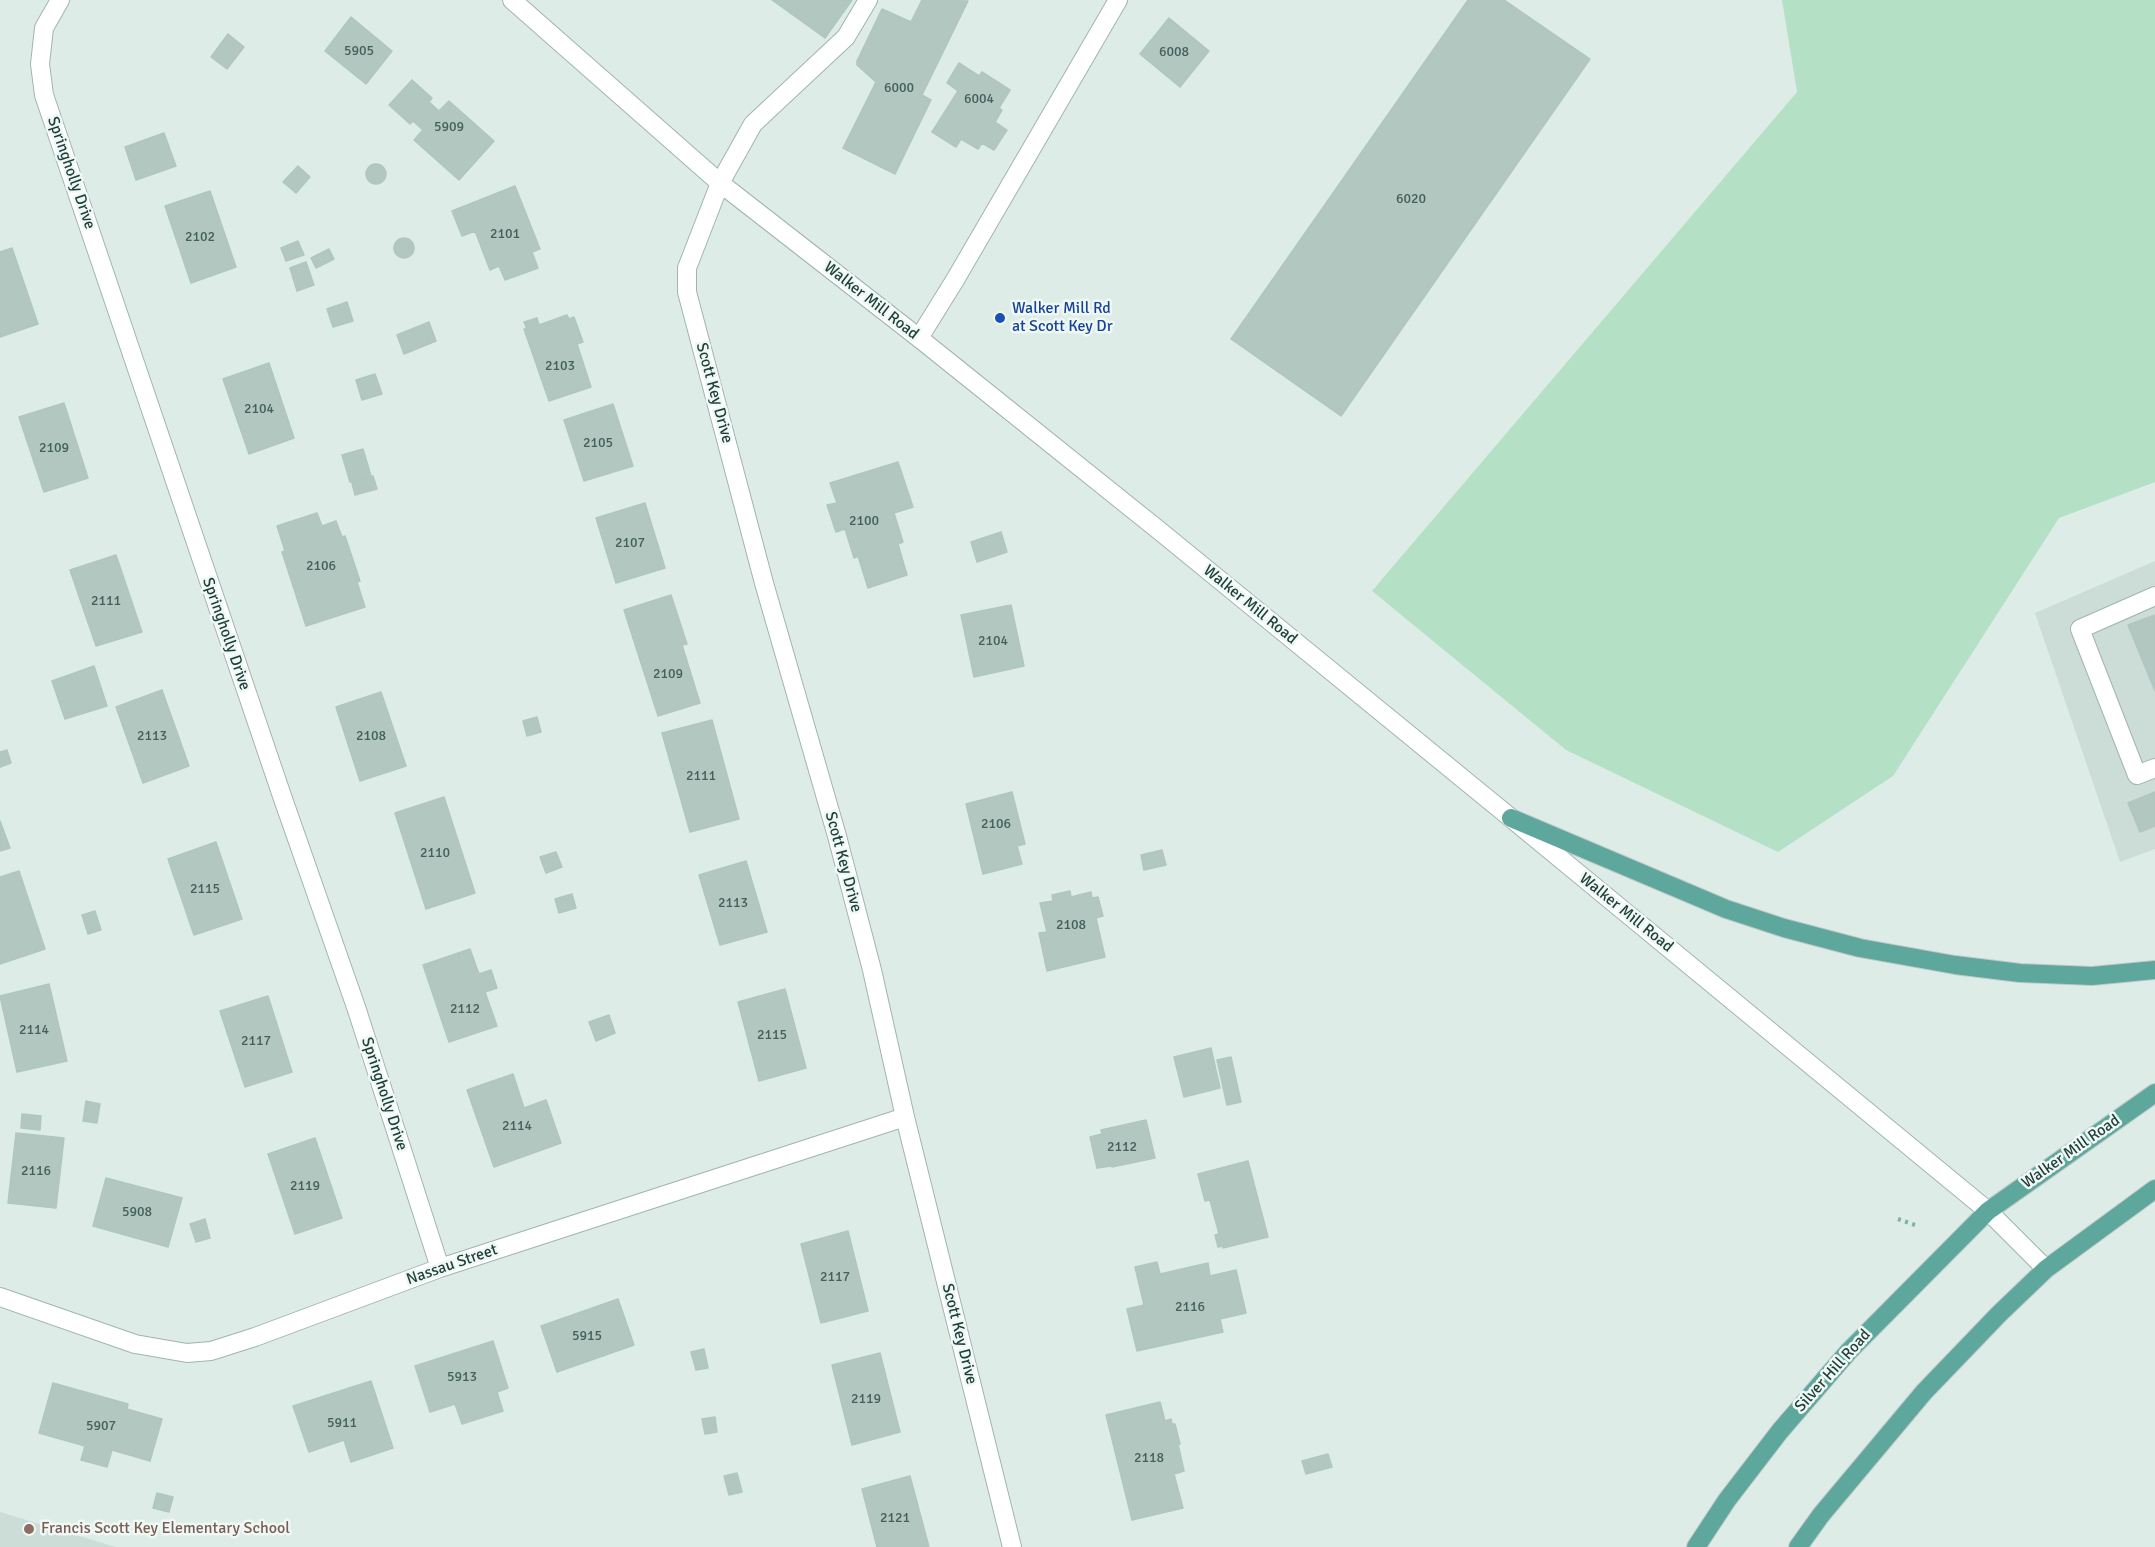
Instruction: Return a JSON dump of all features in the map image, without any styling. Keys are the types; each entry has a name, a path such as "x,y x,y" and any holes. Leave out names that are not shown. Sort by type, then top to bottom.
{"main road":[{"path":"1511,818 1726,909 1784,928 1860,948 1955,965 2020,973 2091,976 2155,970"},
{"name":"Walker Mill Road","path":"1988,1211 2155,1093"},
{"path":"1798,1547 1821,1515 1924,1392 1999,1314 2046,1269 2155,1189"},
{"name":"Silver Hill Road","path":"1696,1547 1727,1500 1779,1431 1849,1351 1988,1211"}],"street":[{"name":"Springholly Drive","path":"60,0 44,28 40,64 44,95 356,1008 440,1268"},
{"name":"Walker Mill Road","path":"512,0 720,183 919,338 1161,532 1511,818 1988,1211 2046,1269"},
{"name":"Scott Key Drive","path":"868,0 846,37 753,124 720,183 687,268 687,292 764,583 837,836 872,970 905,1117 1012,1547"},
{"path":"919,338 1118,0"},
{"path":"2155,596 2080,629 2137,775 2155,768"},
{"name":"Nassau Street","path":"0,1297 121,1340 157,1348 200,1353 255,1337 440,1268 905,1117"}],"path":[{"path":"1898,1219 1915,1225"}],"shaded area":[{"path":"2155,561 2155,849 2120,862 2035,613"},
{"name":"Francis Scott Key Elementary School","path":"0,1512 116,1547 0,1547"}],"green space":[{"path":"1782,0 2155,0 2155,482 2059,518 1893,776 1778,852 1566,750 1372,591 1797,92"}],"building":[{"path":"772,0 852,0 825,38"},
{"path":"922,0 968,1 922,95 931,100 895,174 843,148 876,82 857,65 857,61 882,9 911,22"},
{"path":"1468,0 1504,0 1590,59 1341,416 1231,339"},
{"path":"351,17 392,51 366,84 325,51"},
{"path":"1169,18 1209,51 1180,87 1140,54"},
{"path":"228,34 244,47 227,69 211,57"},
{"path":"959,63 979,76 982,72 1010,90 999,108 1002,110 995,122 1007,130 994,150 982,143 978,149 961,139 956,147 932,132 958,91 947,83"},
{"path":"412,80 432,98 429,102 439,111 449,101 494,141 459,180 414,140 423,130 413,121 410,124 389,105"},
{"path":"164,133 176,166 136,180 125,147"},
{"path":"372,164 380,164 386,170 386,178 380,184 372,184 366,178 366,170"},
{"path":"298,166 310,177 296,193 283,182"},
{"path":"515,186 540,249 532,252 538,268 505,280 499,266 490,270 475,231 462,236 452,211"},
{"path":"210,191 236,267 191,283 165,206"},
{"path":"404,238 411,241 414,248 411,255 404,258 397,255 394,248 397,241"},
{"path":"298,241 304,255 286,261 281,248"},
{"path":"12,248 38,324 0,337 0,252"},
{"path":"329,249 334,259 316,268 311,258"},
{"path":"306,262 314,285 297,291 290,268"},
{"path":"347,302 353,321 333,327 327,309"},
{"path":"567,315 569,319 574,317 583,342 577,344 591,387 549,401 524,329 527,329 524,322 537,318 539,325"},
{"path":"429,322 436,341 404,354 397,335"},
{"path":"269,363 294,438 249,454 223,379"},
{"path":"375,374 382,394 362,400 356,380"},
{"path":"64,403 88,478 44,492 19,417"},
{"path":"613,404 633,466 584,481 564,420"},
{"path":"363,449 371,476 350,482 342,455"},
{"path":"898,462 913,507 894,513 903,542 898,544 907,575 868,588 858,556 854,558 845,529 836,532 827,505 837,503 830,483"},
{"path":"373,476 377,489 355,495 352,483"},
{"path":"645,503 665,568 616,583 596,518"},
{"path":"317,513 322,526 336,521 342,537 345,536 360,581 357,582 365,607 306,626 282,552 285,551 277,526"},
{"path":"1001,532 1007,552 977,562 971,542"},
{"path":"116,555 142,632 96,646 70,570"},
{"path":"671,595 687,644 682,645 700,703 658,716 624,610"},
{"path":"1011,605 1024,666 974,677 961,615"},
{"path":"2155,615 2155,691 2128,625"},
{"path":"94,666 107,706 65,719 52,681"},
{"path":"162,690 189,766 143,783 116,707"},
{"path":"381,692 406,766 360,781 336,707"},
{"path":"537,717 541,732 527,736 523,721"},
{"path":"712,720 739,819 690,832 662,733"},
{"path":"7,750 11,763 0,767 0,752"},
{"path":"1012,792 1025,844 1017,846 1022,864 983,874 966,804"},
{"path":"2155,792 2155,826 2140,832 2128,803"},
{"path":"444,797 475,893 426,909 395,813"},
{"path":"0,821 10,848 0,851"},
{"path":"216,842 242,919 194,935 168,859"},
{"path":"1162,850 1166,865 1144,870 1141,855"},
{"path":"556,852 562,867 546,873 540,857"},
{"path":"746,861 767,932 720,945 699,875"},
{"path":"19,871 45,949 0,964 0,877"},
{"path":"1070,891 1071,897 1091,892 1092,898 1098,897 1103,916 1096,918 1105,957 1047,971 1039,933 1047,932 1040,903 1053,901 1052,895"},
{"path":"572,894 576,908 559,913 555,899"},
{"path":"95,911 101,930 88,934 82,915"},
{"path":"470,949 479,974 491,970 497,988 485,992 497,1026 449,1042 423,965"},
{"path":"49,984 67,1061 17,1072 0,996"},
{"path":"785,989 806,1068 759,1081 738,1002"},
{"path":"268,996 292,1072 245,1087 220,1011"},
{"path":"609,1015 615,1033 596,1041 589,1022"},
{"path":"1211,1048 1220,1088 1184,1097 1174,1057"},
{"path":"1231,1057 1241,1102 1227,1105 1217,1060"},
{"path":"513,1074 524,1108 546,1100 561,1143 494,1167 467,1090"},
{"path":"86,1101 100,1104 97,1123 83,1121"},
{"path":"22,1114 41,1116 40,1130 21,1128"},
{"path":"1146,1120 1155,1158 1097,1168 1090,1137 1102,1134 1101,1130"},
{"path":"16,1133 64,1138 56,1208 8,1203"},
{"path":"315,1138 342,1218 295,1234 268,1154"},
{"path":"1248,1161 1268,1237 1223,1248 1223,1246 1218,1247 1215,1235 1219,1234 1210,1200 1205,1201 1198,1174"},
{"path":"106,1178 182,1198 168,1247 93,1226"},
{"path":"205,1219 210,1238 196,1242 190,1224"},
{"path":"848,1231 868,1311 821,1323 801,1244"},
{"path":"1157,1262 1160,1274 1208,1263 1210,1276 1236,1270 1246,1313 1220,1319 1223,1332 1137,1351 1127,1309 1144,1305 1135,1267"},
{"path":"618,1299 634,1345 557,1372 541,1326"},
{"path":"493,1341 508,1388 497,1392 503,1411 462,1424 455,1404 430,1412 415,1366"},
{"path":"704,1349 708,1368 696,1370 691,1352"},
{"path":"880,1353 900,1432 852,1445 832,1365"},
{"path":"371,1381 393,1448 351,1462 344,1440 309,1452 293,1406"},
{"path":"53,1383 128,1404 127,1409 162,1419 150,1461 112,1450 107,1467 81,1460 85,1446 39,1433"},
{"path":"1160,1402 1165,1421 1171,1419 1172,1424 1175,1424 1180,1444 1178,1444 1184,1471 1174,1474 1183,1508 1132,1520 1106,1415"},
{"path":"715,1417 717,1432 705,1434 702,1419"},
{"path":"1328,1454 1332,1467 1306,1474 1302,1461"},
{"path":"737,1473 742,1492 729,1495 724,1476"},
{"path":"910,1476 929,1547 877,1547 862,1489"},
{"path":"157,1493 173,1497 169,1512 153,1508"}],"place":[{"name":"Walker Mill Rd at Scott Key Dr","path":"1000,318"},
{"name":"Francis Scott Key Elementary School","path":"29,1529"}]}
